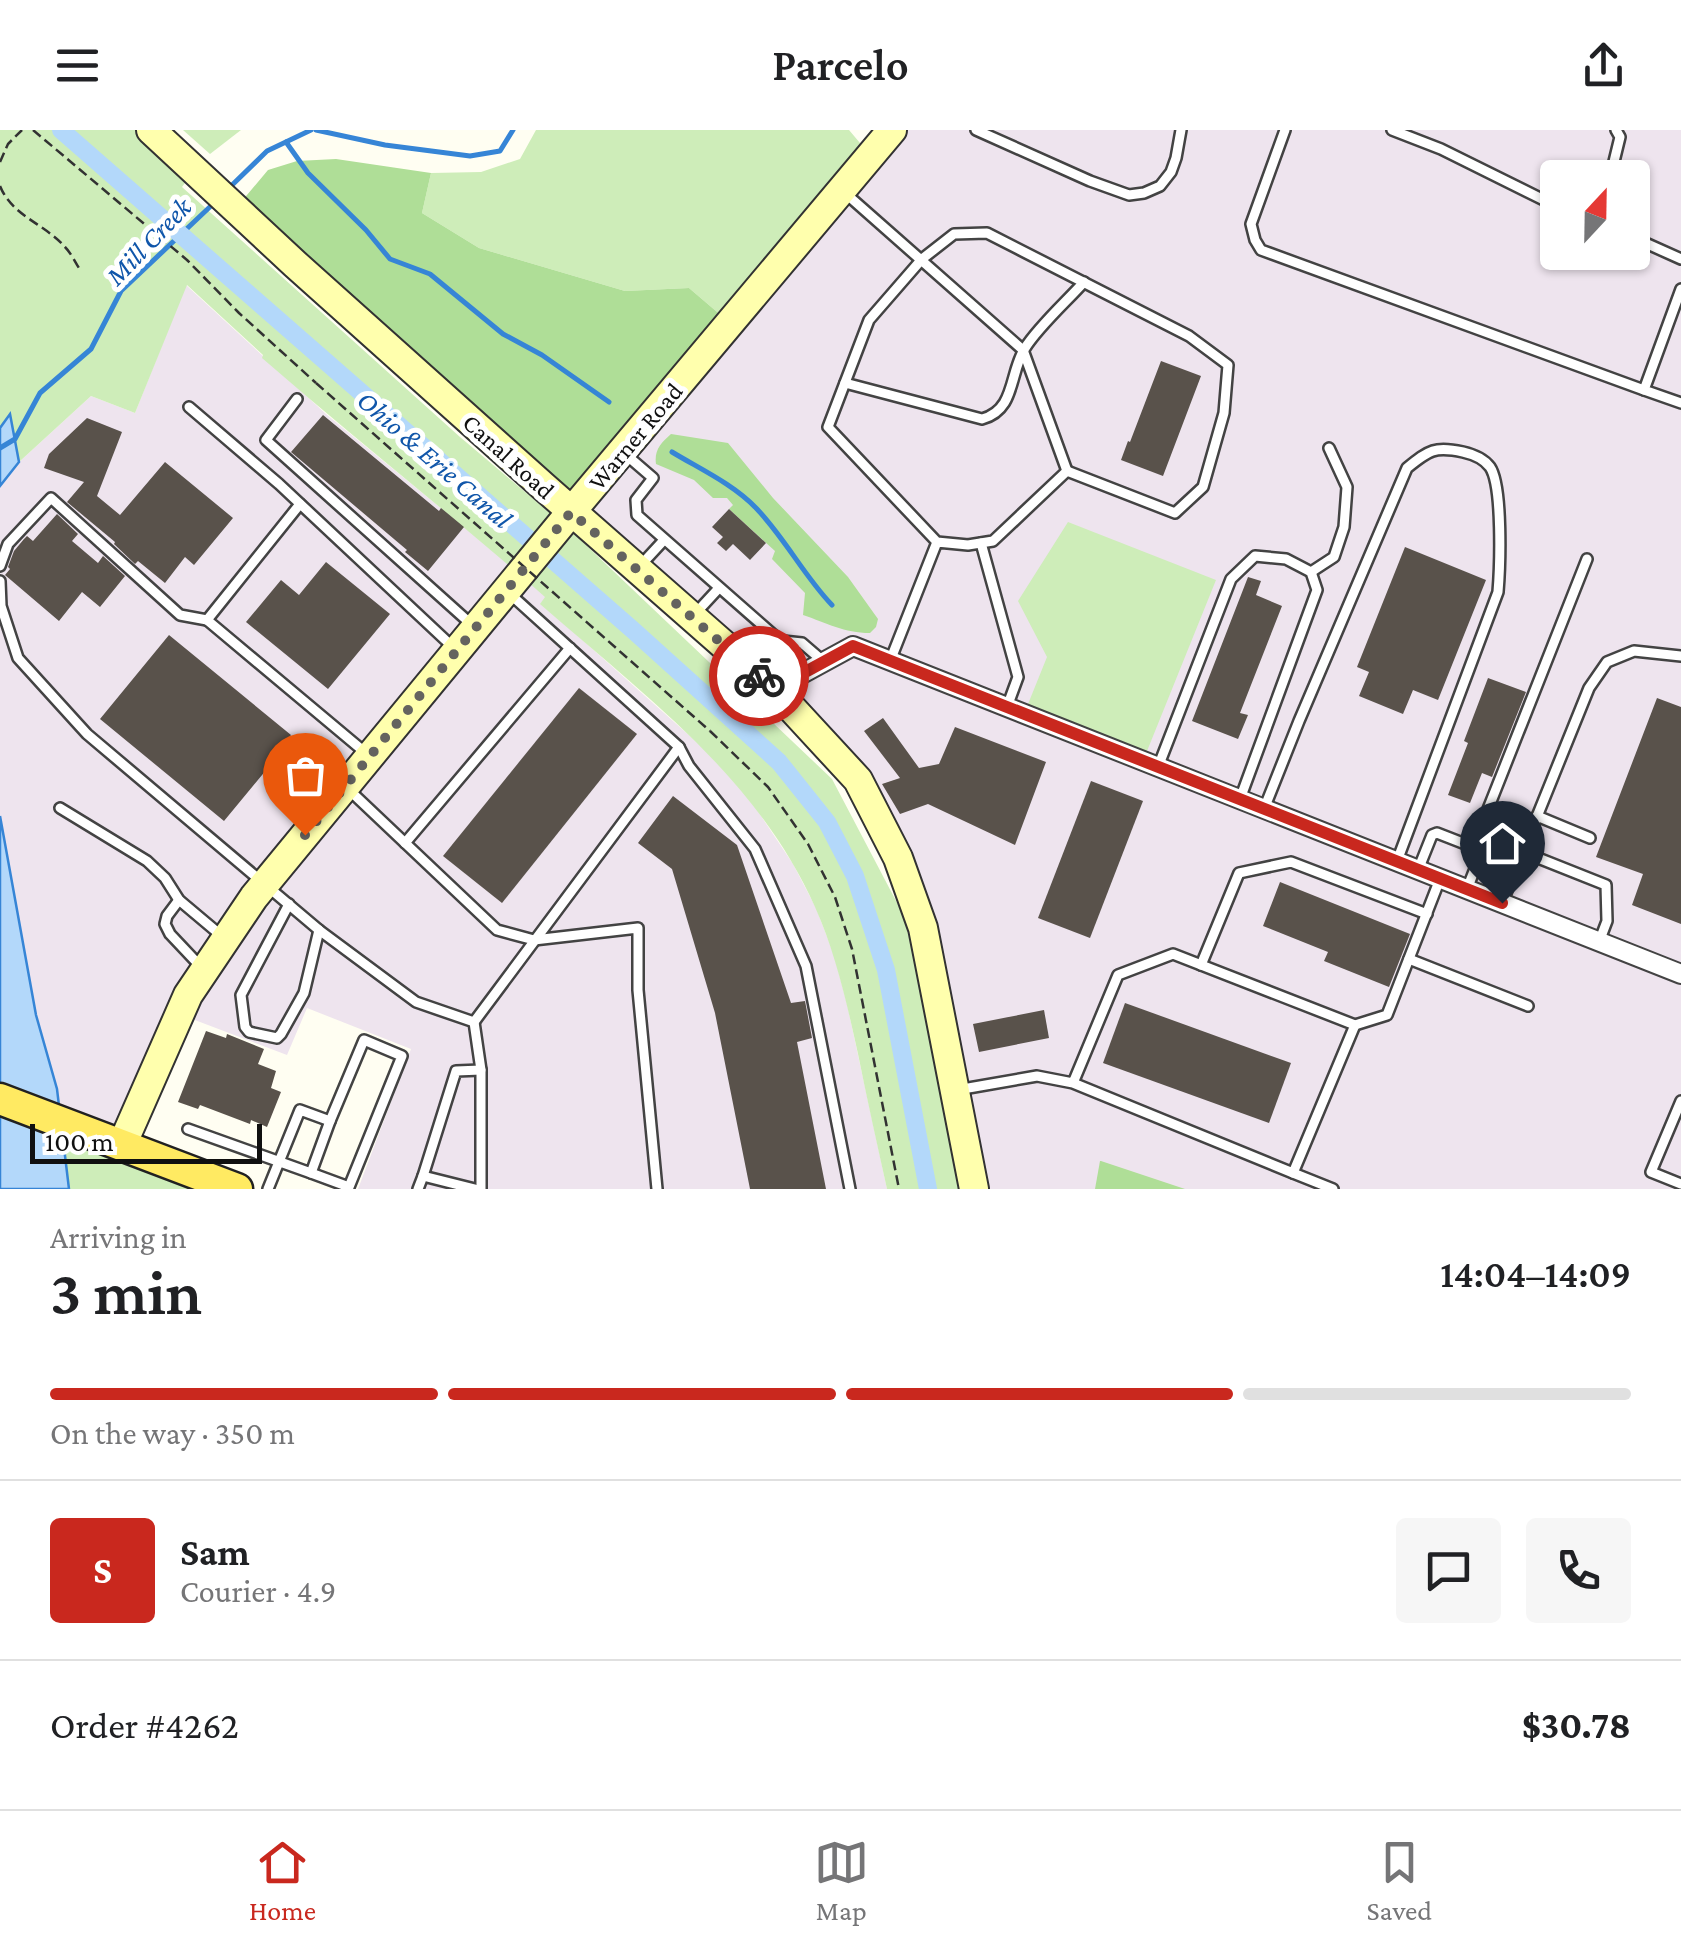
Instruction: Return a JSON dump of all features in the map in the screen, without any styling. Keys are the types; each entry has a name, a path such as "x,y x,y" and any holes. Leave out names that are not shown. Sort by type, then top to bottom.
{"main road":[{"path":"0,1099 237,1189"}],"street":[{"name":"Canal Road","path":"151,130 567,518 638,570 774,689 858,780 898,858 922,928 974,1189"},
{"name":"Warner Road","path":"122,1145 188,995 265,884 892,130"},
{"path":"774,689 853,646 1681,974"}],"lane":[{"path":"976,130 1129,195 1160,186 1171,172 1181,130"},
{"path":"1285,130 1251,224 1261,250 1681,403"},
{"path":"1392,130 1441,148 1540,198"},
{"path":"1614,160 1620,137 1616,130"},
{"path":"842,190 922,260 1024,350 1066,471 1175,513 1203,487 1224,413 1228,365 1189,336 988,233 954,234 922,260 870,320 828,427 937,542 968,544 994,540 1066,471"},
{"path":"1650,246 1681,259"},
{"path":"845,383 982,419 992,416 1004,406 1024,350 1084,282"},
{"path":"1644,390 1681,288"},
{"path":"297,399 266,440 476,628"},
{"path":"189,407 300,504 457,651"},
{"path":"1310,572 1334,557 1344,528 1347,487 1328,448"},
{"path":"1264,809 1407,468 1426,452 1443,448 1474,455 1490,468 1496,488 1502,557 1498,592 1397,862"},
{"path":"622,451 654,478 636,500 636,515 777,638 802,643 824,662"},
{"path":"0,566 8,544 51,498 180,615 207,620 370,756"},
{"path":"207,620 300,504"},
{"path":"638,570 664,540"},
{"path":"890,661 937,542"},
{"path":"981,542 1018,677 1007,707"},
{"path":"1158,767 1232,579 1256,556 1286,559 1310,572 1317,590 1240,800"},
{"path":"1472,847 1587,559"},
{"path":"0,581 1,606 18,658 87,734 288,904 416,1002 474,1022"},
{"path":"692,617 720,588"},
{"path":"507,591 679,747 688,766 755,849 806,966 850,1189"},
{"path":"404,842 570,648"},
{"path":"1502,903 1589,688 1607,662 1634,652 1681,656"},
{"path":"422,1176 478,1189 482,1070 474,1022 679,747"},
{"path":"345,786 497,930 534,940 638,928 638,990 657,1189"},
{"path":"60,808 147,861 165,878 179,900 226,938"},
{"path":"1537,816 1590,838"},
{"path":"1418,870 1432,835 1437,833 1472,847 1480,856 1466,889"},
{"path":"1523,852 1606,885 1606,921 1599,942"},
{"path":"1201,965 1239,873 1291,862 1426,914"},
{"path":"1073,1083 1118,976 1173,954 1356,1025 1387,1015 1440,879"},
{"path":"179,900 165,924 204,970"},
{"path":"288,904 242,996 245,1027 250,1032 277,1038 281,1034 304,993 320,930"},
{"path":"1409,959 1528,1006"},
{"path":"1294,1173 1356,1025"},
{"path":"188,1129 352,1188 402,1056 364,1040 311,1173"},
{"path":"418,1189 456,1071 482,1070"},
{"path":"954,1091 1037,1076 1073,1083 1333,1189"},
{"path":"1681,1101 1651,1172 1681,1184"},
{"path":"268,1189 300,1110 330,1121"}],"path":[{"path":"0,162 8,144 22,130"},
{"path":"34,130 188,260 316,382 710,731 768,787 808,844 835,898 852,950 899,1189"},
{"path":"0,186 5,198 66,247 79,268"}],"shaded area":[{"path":"892,130 1681,130 1681,1189 974,1189 923,928 858,780 571,512"},
{"path":"186,285 326,414 546,597 541,603 701,746 747,795 793,864 834,955 887,1189 358,1189 411,1049 307,1008 287,1055 179,1014 123,1144 69,1189 57,1089 36,1015 0,816 0,486 19,462 91,396 135,413"}],"green space":[{"path":"0,130 151,130 195,169 182,187 460,437 569,529 832,779 905,918 962,1189 887,1189 845,998 822,925 791,860 730,778 658,706 540,604 545,597 262,358 187,285 135,413 91,396 19,462 10,415 0,428"},
{"path":"183,130 241,130 210,154"},
{"path":"536,130 849,130 871,156 730,323 689,288 625,291 479,248 422,213 431,173 481,172 520,159"},
{"path":"336,159 431,173 422,213 479,248 625,291 689,288 730,323 571,512 236,208 268,170 297,161"},
{"path":"671,434 728,443 773,498 848,577 878,619 876,627 870,633 852,631 803,615 805,593 772,559 775,551 729,509 733,505 727,498 713,498 694,480 656,464 659,447"},
{"path":"1068,522 1216,580 1143,761 1024,714 1047,657 1018,601"},
{"path":"61,1123 237,1189 69,1189"},
{"path":"1101,1161 1185,1189 1095,1189"}],"water":[{"path":"10,414 19,462 0,486 0,428"},
{"path":"0,816 36,1015 57,1089 69,1189 0,1189"}],"building":[{"path":"1161,361 1201,376 1163,476 1121,460"},
{"path":"323,415 439,511 441,508 464,527 428,571 291,452"},
{"path":"87,418 122,432 97,496 120,515 165,462 233,518 194,565 185,557 165,583 138,561 135,564 67,502 84,482 44,468 49,454"},
{"path":"729,509 766,543 750,560 733,544 726,551 717,543 723,537 712,527"},
{"path":"57,514 78,534 72,541 98,563 103,556 125,576 100,607 82,592 59,621 5,575 14,551 24,539 27,536 33,541"},
{"path":"1405,547 1486,580 1438,700 1413,690 1403,714 1359,696 1369,672 1357,667"},
{"path":"326,562 390,614 328,689 246,622 281,580 299,595"},
{"path":"1248,577 1261,581 1256,595 1282,606 1240,713 1248,715 1238,739 1192,721"},
{"path":"169,635 291,735 224,821 100,719"},
{"path":"1488,678 1526,692 1492,777 1482,773 1470,803 1448,795"},
{"path":"579,688 637,734 502,903 443,856"},
{"path":"1657,698 1681,707 1681,924 1632,905 1643,874 1596,857"},
{"path":"883,718 919,768 939,764 955,727 1046,762 1015,845 928,804 900,814 882,784 900,778 864,731"},
{"path":"1091,781 1143,801 1090,938 1038,918"},
{"path":"673,796 737,845 791,1003 805,1001 812,1038 797,1042 826,1189 750,1189 715,1013 672,869 638,843"},
{"path":"1280,882 1410,934 1389,987 1324,961 1328,952 1263,926"},
{"path":"1125,1003 1291,1063 1269,1123 1103,1063"},
{"path":"1044,1010 1049,1038 979,1052 973,1024"},
{"path":"206,1031 226,1038 227,1034 264,1049 258,1064 276,1071 271,1088 281,1092 267,1127 200,1105 198,1109 178,1102"}],"waterway":[{"name":"Ohio & Erie Canal","path":"61,130 779,762 827,822 855,876 886,970 928,1189"},
{"name":"Mill Creek","path":"229,188 267,151 311,130"},
{"name":"Mill Creek","path":"316,130 385,145 470,156 500,151 513,130"},
{"path":"286,142 308,173 390,259 430,274 503,334 542,355 609,402"},
{"name":"Mill Creek","path":"0,448 15,439 40,393 91,349 121,291 214,203"},
{"path":"672,452 747,499 832,605"}],"way so far":[{"path":"305,835 571,512 759,676"}],"route":[{"path":"759,676 774,689 853,646 1502,903"}]}
